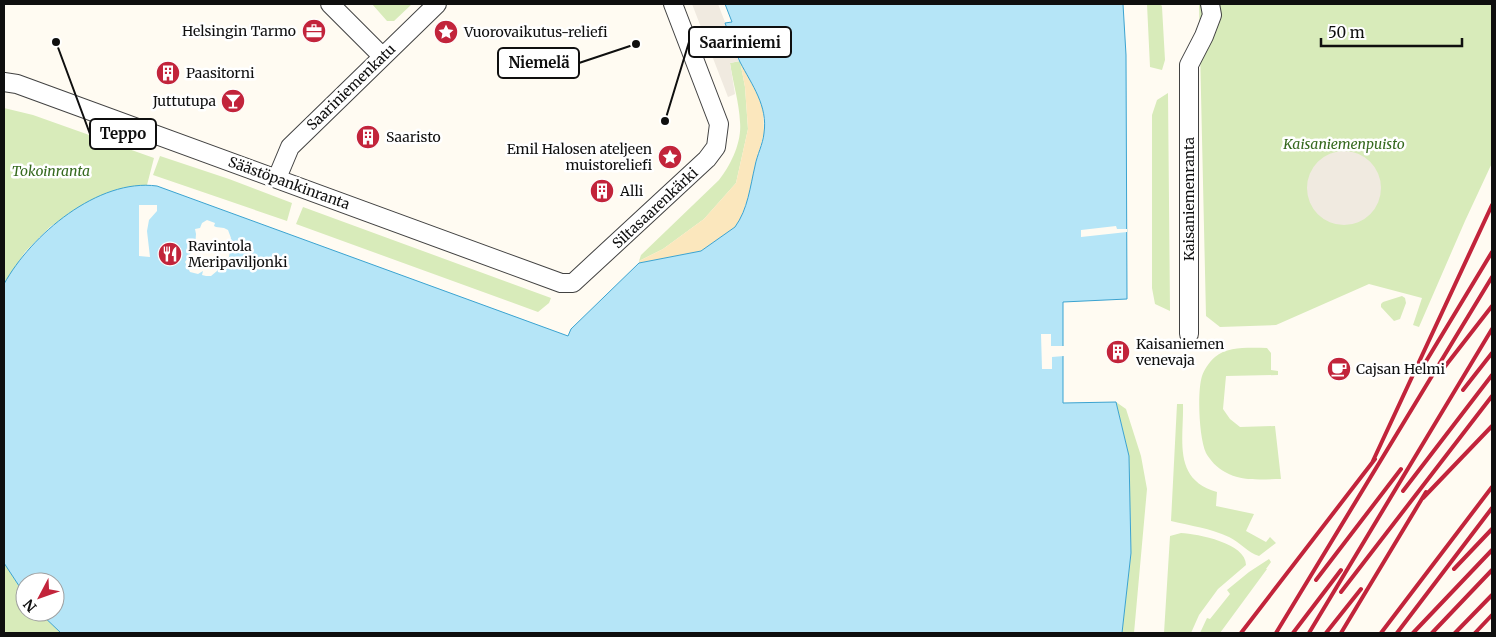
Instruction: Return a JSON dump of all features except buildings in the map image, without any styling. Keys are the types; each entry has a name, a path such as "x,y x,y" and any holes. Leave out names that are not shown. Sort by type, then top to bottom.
{"street":[{"path":"330,4 382,56"},
{"name":"Saariniemenkatu","path":"277,178 290,147 437,4"},
{"name":"Siltasaarenkärki","path":"573,283 708,159 716,147 719,124 672,4"},
{"name":"Kaisaniemenranta","path":"1190,334 1189,65 1212,15 1210,4"},
{"name":"Säästöpankinranta","path":"4,82 17,84 561,283 573,283"}],"green space":[{"path":"372,4 412,4 394,21 387,21"},
{"path":"1147,4 1161,4 1162,7 1165,60 1162,70 1150,67"},
{"name":"Kaisaniemenpuisto","path":"1199,4 1492,4 1492,163 1419,327 1413,325 1422,298 1369,284 1276,325 1220,327 1206,316"},
{"path":"740,61 745,87 748,129 736,183 704,219 663,249 639,261 641,255 719,180 728,167 737,145 740,130 730,63"},
{"path":"1168,93 1170,311 1155,304 1152,288 1152,115 1157,100"},
{"name":"Tokoinranta","path":"4,108 33,115 154,158 147,185 129,187 106,194 51,226 25,252 4,284"},
{"path":"160,156 292,203 287,221 153,175"},
{"path":"303,207 551,298 549,303 538,312 296,224"},
{"path":"1402,296 1405,298 1406,303 1400,319 1394,321 1381,307 1381,304"},
{"path":"1240,348 1267,348 1271,353 1271,370 1278,371 1278,375 1226,376 1223,409 1230,419 1240,427 1275,426 1281,479 1238,477 1219,468 1206,453 1200,415 1200,383 1205,369 1220,353"},
{"path":"1116,402 1126,409 1141,456 1147,489 1134,633 1122,633 1131,553 1129,456"},
{"path":"1177,404 1183,404 1182,444 1187,468 1193,478 1203,486 1217,492 1216,506 1254,514 1246,531 1266,542 1270,537 1276,543 1259,556 1222,534 1171,521"},
{"path":"1181,533 1198,535 1230,545 1244,557 1246,565 1218,589 1199,615 1191,633 1164,633 1170,536"},
{"path":"1269,559 1271,562 1267,569 1220,633 1200,633 1207,618 1210,619 1230,594 1227,590"},
{"path":"4,563 15,580 15,622 49,622 61,633 4,633"}],"sand":[{"path":"740,61 758,94 763,108 764,133 751,190 739,222 735,227 701,251 639,263 639,261 663,249 704,219 736,183 748,129 745,87"}],"shaded area":[{"path":"692,4 718,4 740,61 730,63 735,94 733,95 728,97"},
{"path":"1337,151 1351,151 1365,157 1375,167 1381,181 1379,202 1365,219 1351,225 1337,225 1323,219 1313,209 1307,195 1307,181 1313,167 1323,157"}],"water":[{"path":"725,4 1123,4 1126,55 1127,299 1063,302 1063,403 1116,402 1129,456 1131,553 1122,633 61,633 49,622 65,622 65,572 15,572 15,580 4,563 4,284 16,265 49,229 68,214 112,191 135,186 157,186 568,336 571,329 639,263 701,251 735,227 743,213 765,123 758,96 740,62 725,23 732,22"}],"pier":[{"path":"139,205 157,205 157,211 149,220 147,231 150,257 139,256"},
{"path":"207,220 215,223 214,226 216,227 228,230 231,238 229,245 226,244 230,250 229,257 223,263 220,264 218,261 217,271 211,276 202,275 203,271 198,274 190,272 185,262 195,246 195,229 200,228 202,223"},
{"path":"1116,226 1117,229 1127,229 1127,232 1081,237 1081,230"},
{"path":"1041,334 1051,334 1051,346 1064,346 1064,356 1052,357 1052,369 1042,369"}],"railway":[{"path":"1372,463 1492,205"},
{"path":"1425,363 1492,252"},
{"path":"1276,633 1492,277"},
{"path":"1443,369 1492,306"},
{"path":"1309,633 1492,329"},
{"path":"1463,390 1492,353"},
{"path":"1403,491 1492,375"},
{"path":"1341,592 1492,396"},
{"path":"1423,498 1492,426"},
{"path":"1241,633 1375,459"},
{"path":"1316,580 1401,469"},
{"path":"1381,633 1492,487"},
{"path":"1341,633 1426,492"},
{"path":"1397,633 1492,508"},
{"path":"1454,569 1492,529"},
{"path":"1413,633 1492,550"},
{"path":"1293,633 1341,570"},
{"path":"1432,633 1492,570"},
{"path":"1326,633 1361,589"},
{"path":"1455,633 1492,595"},
{"path":"1475,633 1492,615"}],"place":[{"name":"Helsingin Tarmo","path":"314,31"},
{"name":"Vuorovaikutus-reliefi","path":"446,32"},
{"name":"Teppo","path":"56,42"},
{"name":"Niemelä","path":"636,44"},
{"name":"Paasitorni","path":"168,73"},
{"name":"Juttutupa","path":"233,101"},
{"name":"Saariniemi","path":"665,121"},
{"name":"Saaristo","path":"368,137"},
{"name":"Emil Halosen ateljeen muistoreliefi","path":"670,157"},
{"name":"Alli","path":"602,191"},
{"name":"Ravintola Meripaviljonki","path":"170,254"},
{"name":"Kaisaniemen venevaja","path":"1118,352"},
{"name":"Cajsan Helmi","path":"1339,369"}]}
